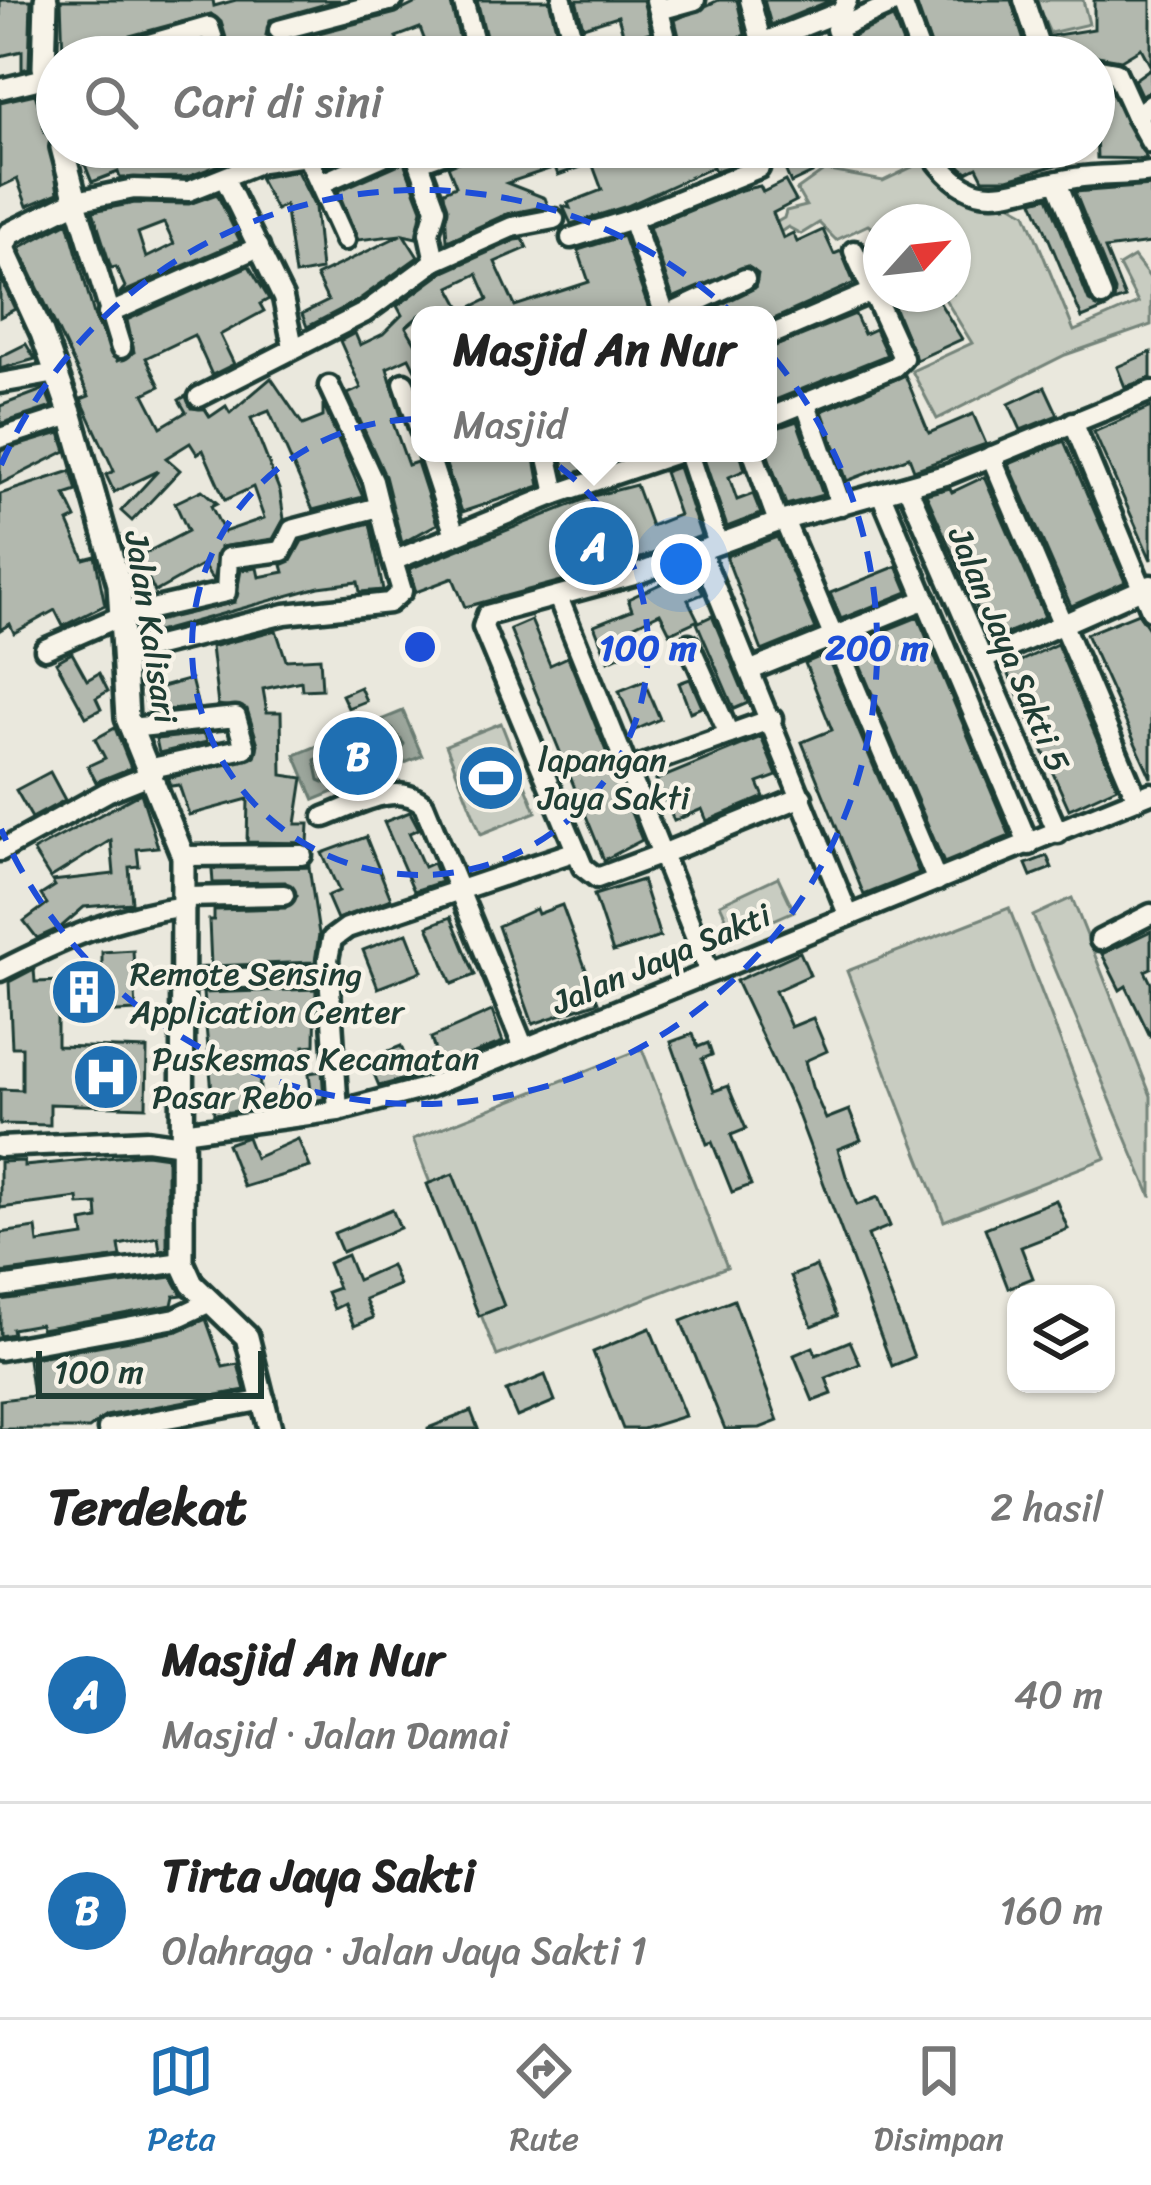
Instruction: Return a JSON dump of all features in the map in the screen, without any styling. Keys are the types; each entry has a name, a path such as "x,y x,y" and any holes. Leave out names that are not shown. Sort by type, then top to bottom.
{"street":[{"path":"46,0 48,36"},
{"path":"279,30 393,0"},
{"path":"463,0 472,36"},
{"path":"562,0 571,36"},
{"path":"665,36 657,5 695,0"},
{"path":"750,0 760,36"},
{"path":"839,36 836,28 901,0 914,36"},
{"path":"1024,0 1036,36"},
{"path":"773,36 847,4"},
{"path":"178,36 209,27 212,36"},
{"path":"1115,72 1144,110 1151,143"},
{"path":"0,89 36,75"},
{"path":"67,168 121,347"},
{"path":"76,201 134,189 189,191 246,168"},
{"path":"314,168 345,240"},
{"path":"322,183 369,168"},
{"path":"421,168 436,209 429,233 434,261"},
{"path":"571,238 759,168"},
{"path":"941,168 951,182 974,193 1018,194 1057,182 1151,172"},
{"path":"225,178 283,298 293,347"},
{"path":"1057,182 1102,296"},
{"name":"Jalan Kalisari","path":"76,201 2,238 57,373 117,572 130,728 183,856 182,1262"},
{"path":"199,397 238,382 293,347 364,313 434,261 512,227 554,219"},
{"path":"632,219 664,306"},
{"path":"108,314 259,247"},
{"path":"854,251 863,272"},
{"path":"686,306 745,279"},
{"path":"777,332 863,296"},
{"path":"777,414 903,358 881,312"},
{"path":"0,382 57,373"},
{"path":"404,383 411,404"},
{"path":"122,655 285,614 389,604 402,591 356,435 329,386"},
{"path":"802,797 598,878 588,874 483,627 492,611 558,597 781,521 908,488 1151,391"},
{"path":"805,402 841,505"},
{"path":"0,438 71,415"},
{"path":"1073,422 1146,587 1151,610"},
{"path":"991,456 1062,625 1144,796"},
{"path":"431,462 455,535"},
{"path":"549,462 556,494"},
{"path":"392,561 556,494 650,462"},
{"path":"690,462 709,547 848,914"},
{"path":"757,462 937,881"},
{"name":"Jalan Jaya Sakti 5","path":"908,488 1058,833"},
{"path":"881,494 1029,845"},
{"path":"45,650 121,616 226,592 228,559 282,550 292,530 379,507"},
{"path":"982,659 1146,587"},
{"path":"558,597 709,971"},
{"path":"752,670 926,598"},
{"path":"689,644 729,734"},
{"path":"0,851 149,772 245,748 236,717 130,728"},
{"path":"629,770 772,719"},
{"path":"324,817 399,791 412,794 424,805 524,1048"},
{"name":"Jalan Jaya Sakti","path":"0,1147 182,1138 399,1097 1144,796"},
{"path":"338,1112 328,949 339,932 577,850"},
{"path":"183,856 302,855"},
{"path":"0,970 80,931 124,916 185,902 284,896"},
{"path":"1100,940 1151,914"},
{"path":"184,980 328,976"},
{"path":"0,1287 182,1262 210,1302 247,1337 270,1429"},
{"path":"0,1350 176,1318 210,1302"},
{"path":"108,1429 265,1400"}],"shaded area":[{"path":"1035,0 1083,0 1089,24 1050,33"},
{"path":"910,168 938,168 960,197 1001,199 1026,213 1074,331 1138,303 1119,266 1134,257 1151,279 1151,325 1065,355 937,419 912,371 972,343 953,312 971,312 971,204 863,204 863,227 836,240 819,223 801,234 788,227 767,241 763,230 784,218 786,211 806,206 797,190 825,170 883,181"},
{"name":"lapangan Jaya Sakti","path":"501,723 536,812 481,834 446,745"},
{"path":"778,877 794,911 735,937 720,904"},
{"path":"1072,898 1151,1096 1151,1197 1033,916"},
{"path":"1009,908 1106,1158 944,1221 847,971"},
{"path":"642,1049 727,1267 497,1356 413,1139"}],"water":[{"path":"403,711 422,756 314,800 295,755"}],"building":[{"path":"0,0 31,0 29,68 22,70 22,51 0,56"},
{"path":"61,0 213,0 214,6 236,0 340,0 270,20 268,36 225,36 221,22 211,14 130,36 62,36"},
{"path":"422,0 450,0 459,36 423,36 420,28 399,36 308,36 396,13"},
{"path":"477,0 549,0 558,36 486,36"},
{"path":"576,0 643,0 651,32 624,36 618,16 583,27"},
{"path":"719,0 737,0 745,35 679,36 675,20"},
{"path":"764,0 832,0 771,25"},
{"path":"915,0 1011,0 1022,36 928,36"},
{"path":"1094,0 1151,0 1151,67 1141,48 1115,59 1115,36 1051,36 1094,29"},
{"path":"893,18 900,36 853,36"},
{"path":"1151,68 1151,91 1141,95 1134,80"},
{"path":"35,94 36,168 54,168 58,193 27,206 17,179 0,187 0,102"},
{"path":"1115,99 1147,159 1115,158"},
{"path":"86,168 212,168 187,177 120,178 118,172 92,182"},
{"path":"390,168 406,168 422,209 416,238 404,235 418,257 357,301 307,327 302,314 328,301 316,276 401,235 358,240 338,191"},
{"path":"449,168 552,168 507,183 545,198 548,206 507,214 447,241 444,191 456,186"},
{"path":"594,168 711,168 627,206 571,224 563,206 570,208 568,203 602,190"},
{"path":"784,168 810,168 812,173 791,183"},
{"path":"978,168 1046,168 1008,179 983,179"},
{"path":"297,171 315,207 321,270 295,275 285,205 276,210 259,178"},
{"path":"785,181 796,201 773,213 783,238 793,233 797,242 823,230 834,254 841,251 854,283 777,317 777,306 718,306 755,288 758,274 747,266 673,298 649,227 741,190 760,186 763,192"},
{"path":"1151,186 1151,243 1105,249 1125,298 1114,302 1115,291 1075,192"},
{"path":"217,194 240,241 119,294 125,287 116,267 111,268 93,211 135,203 189,204","holes":["164,223 174,244 146,258 138,233"]},
{"path":"1048,197 1089,301 1104,309 1082,318 1033,201"},
{"path":"68,222 95,318 117,361 134,352 127,320 249,266 269,299 260,304 264,311 220,335 234,364 212,375 194,335 146,358 160,386 144,394 161,427 186,412 179,400 186,396 191,408 205,409 210,417 226,406 230,413 271,378 303,425 323,417 323,404 363,497 313,510 269,411 251,418 280,492 284,519 273,539 220,547 213,581 203,565 155,592 138,557 188,531 175,503 202,490 217,503 211,506 224,532 264,518 253,487 225,500 203,450 197,454 190,443 166,458 180,470 132,521 121,511 158,471 114,492 106,475 114,471 81,399 89,396 19,248"},
{"path":"623,236 648,306 515,306 589,282 578,250"},
{"path":"523,239 527,248 495,262 515,306 473,306 488,299 477,274 450,287 460,306 411,306 411,323 406,327 411,336 411,362 409,358 387,368 401,416 392,420 408,465 417,462 437,524 402,543 385,476 348,394 361,388 340,341 355,333 360,345 383,334 402,315 397,306 442,273"},
{"path":"0,277 15,309 0,317"},
{"path":"896,312 945,312 962,339 916,360"},
{"path":"855,314 864,334 875,329 887,355 777,399 777,345"},
{"path":"26,344 35,359 0,369 0,357"},
{"path":"1151,352 1151,378 1125,387 1117,367"},
{"path":"905,375 929,433 973,414 986,444 914,470 909,457 847,481 822,411"},
{"path":"1045,387 1058,415 1021,430 1009,404"},
{"path":"45,389 52,407 0,424 0,406"},
{"path":"1151,407 1151,560 1094,432"},
{"path":"797,421 823,495 786,505 770,462 777,462 777,428"},
{"path":"60,433 66,451 0,484 0,451"},
{"path":"1064,441 1125,582 1071,606 1009,464"},
{"path":"445,462 536,462 540,486 462,512"},
{"path":"563,462 608,462 566,476"},
{"path":"705,462 743,462 745,470 729,477 737,500 753,494 761,514 727,527"},
{"path":"678,467 701,536 630,562 578,572 580,576 465,607 453,578 416,592 409,569 593,496 636,485 651,526 679,515 664,472"},
{"path":"71,471 77,491 65,495 76,518 68,522 84,559 95,556 105,605 63,626 55,610 14,633 10,624 0,630 0,494"},
{"path":"984,477 1045,617 991,640 926,494 950,488 952,492"},
{"path":"370,523 383,590 360,592 358,582 319,587 143,636 141,625 235,602 241,570 257,568 259,577 284,572 282,565 291,561 302,541"},
{"path":"777,537 816,629 762,651 726,556"},
{"path":"897,566 908,592 841,619 830,593"},
{"path":"693,569 703,594 688,600 698,620 670,633 660,613 624,630 633,650 608,661 594,625 632,610 628,599"},
{"path":"1138,613 1151,632 1151,778 1086,634"},
{"path":"712,616 748,703 734,709 697,623"},
{"path":"918,617 1010,836 944,863 851,644"},
{"path":"531,620 550,665 568,657 642,840 604,860 510,629"},
{"path":"276,630 286,660 320,658 322,689 302,690 301,681 263,689 267,712 281,712 282,775 303,778 296,824 309,824 308,843 247,842 248,799 189,815 179,785 171,786 168,778 255,757 258,744 247,709 218,705 211,647"},
{"path":"1057,644 1117,787 1069,809 1006,668"},
{"path":"72,653 87,680 99,673 108,691 96,698 101,709 86,717 56,662"},
{"path":"826,654 919,873 864,895 802,742 832,730 805,663"},
{"path":"191,679 198,707 149,712 143,692"},
{"path":"690,679 702,707 690,712 679,683"},
{"path":"644,681 660,719 635,730 619,691"},
{"path":"360,687 366,701 348,708 342,695"},
{"path":"115,728 131,768 96,782 88,766 105,758 95,739"},
{"path":"205,734 207,742 159,753 156,739"},
{"path":"761,737 777,776 758,783 764,797 707,821 702,809 674,821 656,780"},
{"path":"50,772 65,800 32,818 16,790"},
{"path":"141,793 158,847 137,849 139,866 129,867 132,903 84,907 61,927 37,938 24,921 47,904 41,895 55,886 52,881 114,874 111,840 50,878 33,851"},
{"path":"410,812 419,829 409,833 424,867 433,863 441,882 414,891 384,822"},
{"path":"366,837 391,899 337,919 327,896 339,891 322,853"},
{"path":"1047,856 1052,868 1031,876 1026,864"},
{"path":"309,867 319,934 315,962 211,966 209,920 214,920 214,910 285,908 297,896 285,882 213,883 212,869"},
{"path":"642,880 660,937 613,952 594,895"},
{"path":"562,905 598,1002 533,1024 498,926 536,909 538,914"},
{"path":"451,917 475,975 452,984 428,926"},
{"path":"1151,931 1151,968 1145,971 1151,983 1151,1038 1126,986 1120,990 1102,954"},
{"path":"407,933 422,971 378,988 363,950"},
{"path":"133,950 136,1011 57,1015 57,1046 147,1049 146,1107 50,1104 50,1125 0,1124 0,1089 22,1090 22,1047 12,1047 9,982 34,969 35,982 66,981 65,971 102,970 102,952"},
{"path":"800,952 810,975 775,991 791,1027 813,1018 827,1051 805,1061 812,1087 826,1119 849,1110 861,1140 838,1149 846,1176 857,1205 878,1197 890,1226 868,1235 914,1357 892,1366 794,1104 736,981"},
{"path":"316,989 315,1045 304,1046 306,1060 259,1071 261,1108 214,1114 203,993"},
{"path":"492,1011 503,1042 440,1066 431,1038"},
{"path":"693,1034 698,1047 708,1043 712,1055 702,1059 714,1091 728,1086 746,1129 731,1135 751,1185 732,1192 712,1142 707,1144 671,1042"},
{"path":"401,1046 413,1077 379,1086 368,1059"},
{"path":"322,1071 324,1099 312,1101 309,1073"},
{"path":"247,1137 255,1158 298,1139 310,1167 244,1187 227,1144"},
{"path":"146,1154 167,1157 167,1250 160,1251 158,1237 119,1245 121,1257 0,1273 0,1233 36,1228 38,1243 84,1236 82,1222 98,1219 97,1204 79,1205 78,1198 0,1208 0,1162 24,1161 24,1166"},
{"path":"453,1174 504,1306 479,1316 427,1184"},
{"path":"1056,1200 1068,1229 1021,1247 1033,1278 1007,1285 985,1228"},
{"path":"392,1209 400,1228 342,1252 334,1233"},
{"path":"347,1255 357,1280 391,1265 399,1285 365,1299 373,1318 354,1326 344,1304 334,1309 327,1292 338,1288 328,1263"},
{"path":"816,1266 837,1316 812,1326 791,1276"},
{"path":"172,1277 182,1295 174,1296 172,1305 41,1329 40,1324 12,1329 13,1334 0,1336 0,1300"},
{"path":"734,1300 778,1421 760,1428 725,1429 681,1321"},
{"path":"206,1319 223,1367 238,1364 245,1390 106,1416 89,1429 0,1429 0,1400 33,1396 28,1359 178,1331"},
{"path":"650,1328 685,1416 643,1429 623,1429 593,1352"},
{"path":"850,1341 860,1364 826,1378 832,1394 813,1401 794,1355 813,1347 816,1355"},
{"path":"545,1375 555,1401 517,1417 506,1391"},
{"path":"471,1411 478,1429 428,1429 428,1428"}],"place":[{"name":"Masjid An Nur","path":"594,546"},
{"name":"Tirta Jaya Sakti","path":"358,756"},
{"name":"lapangan Jaya Sakti","path":"491,778"},
{"name":"Remote Sensing Application Center","path":"84,992"},
{"name":"Puskesmas Kecamatan Pasar Rebo","path":"106,1077"}]}
